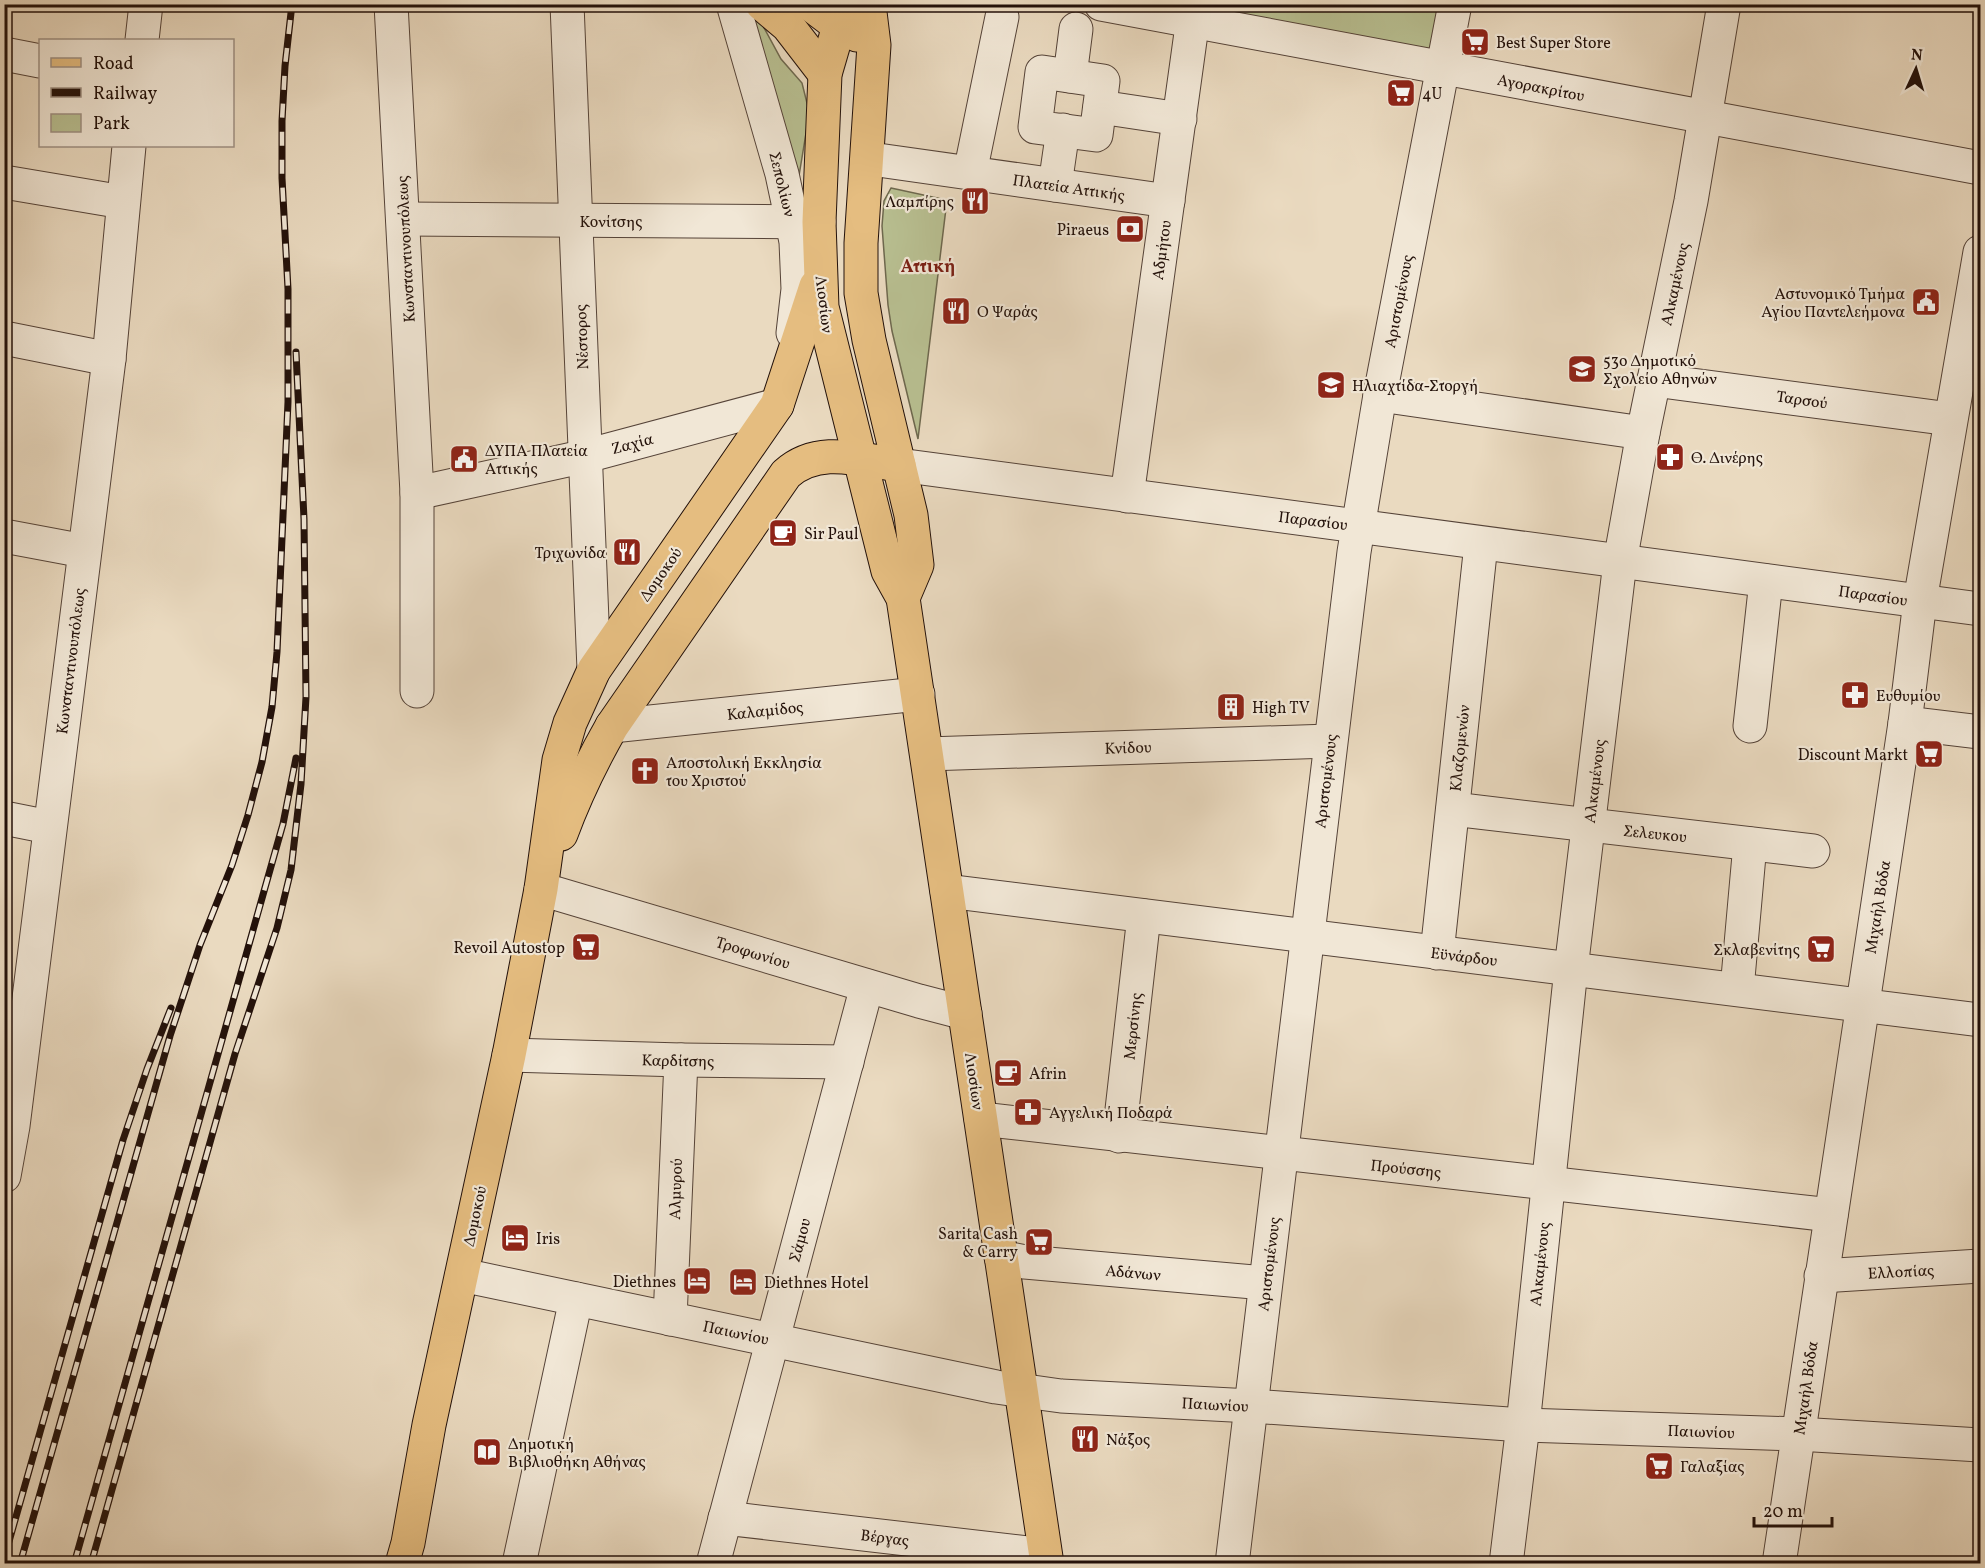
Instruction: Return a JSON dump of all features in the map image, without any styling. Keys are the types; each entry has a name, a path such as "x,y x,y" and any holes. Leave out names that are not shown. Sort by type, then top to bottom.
{"main road":[{"path":"762,4 788,26 825,74"},
{"path":"810,4 845,15 874,45"},
{"path":"869,4 874,45 861,243 861,293 868,340 911,515 917,565 903,598"},
{"name":"Λιοσίων","path":"845,15 825,74 806,222 820,273 824,317 888,571 903,598 1046,1559"},
{"name":"Δομοκού","path":"407,1557 429,1425 509,1055 541,889 559,760 570,723 594,670 777,405 820,273"},
{"name":"Δομοκού","path":"541,889 574,799 612,726 786,474 797,463 811,458 830,456 860,460"},
{"name":"Παρασίου","path":"860,460 899,465"}],"street":[{"path":"142,39 146,4"},
{"name":"Κωνσταντινουπόλεως","path":"391,4 417,493 417,691"},
{"name":"Νέστορος","path":"567,4 594,670"},
{"name":"Σεπολίων","path":"733,4 782,174 806,222 796,242 798,289 790,368"},
{"name":"Αγορακρίτου","path":"1101,4 1194,13 1443,68 1980,168"},
{"name":"Αριστομένους","path":"1232,1563 1306,936 1358,526 1380,395 1455,4"},
{"name":"Αλκαμένους","path":"1506,1563 1523,1425 1571,969 1620,562 1643,433 1691,201 1724,4"},
{"name":"Αδμήτου","path":"1127,496 1194,13"},
{"path":"970,173 1002,17"},
{"path":"1070,76 1076,29"},
{"path":"4,54 39,61"},
{"path":"1042,72 1070,76 1104,81 1096,135 1035,127 1042,72"},
{"path":"988,91 1038,98"},
{"path":"1100,107 1180,119"},
{"path":"1055,185 1063,130"},
{"name":"Κωνσταντινουπόλεως","path":"4,1176 13,1126 109,359 129,147"},
{"name":"Πλατεία Αττικής","path":"878,160 1168,201"},
{"path":"4,182 123,202"},
{"name":"Κονίτσης","path":"403,219 806,222"},
{"name":"Μιχαήλ Βόδα","path":"1779,1563 1905,723 1920,602 1950,419 1969,384 1980,252"},
{"path":"4,338 109,359"},
{"name":"Ταρσού","path":"1654,380 1950,419"},
{"path":"1380,395 1643,433"},
{"name":"Ζαχία","path":"417,493 586,456 777,405"},
{"name":"Παρασίου","path":"899,465 1980,609"},
{"path":"4,536 84,551"},
{"name":"Κλαζομενών","path":"1437,952 1481,544"},
{"path":"1750,726 1766,581"},
{"path":"591,598 634,612"},
{"name":"Καλαμίδος","path":"612,726 918,694"},
{"path":"1905,723 1980,732"},
{"name":"Κνίδου","path":"927,754 1330,741"},
{"name":"Σελευκου","path":"1453,810 1813,851"},
{"path":"4,818 49,827"},
{"path":"1737,990 1750,844"},
{"name":"Τροφωνίου","path":"541,889 965,1013"},
{"name":"Εϋνάρδου","path":"947,891 1980,1020"},
{"name":"Μερσίνης","path":"1119,1136 1144,916"},
{"name":"Σάμου","path":"713,1563 867,986"},
{"name":"Καρδίτσης","path":"509,1055 847,1062"},
{"name":"Αλμυρού","path":"670,1319 681,1060"},
{"name":"Προύσσης","path":"981,1119 1831,1215"},
{"name":"Αδάνων","path":"1001,1257 1025,1262 1265,1284"},
{"name":"Ελλοπίας","path":"1821,1276 1980,1266"},
{"name":"Παιωνίου","path":"462,1275 985,1384 1061,1396 1251,1406 1523,1425 1798,1434 1980,1445"},
{"path":"519,1563 576,1299"},
{"name":"Βέργας","path":"725,1518 1012,1552 1046,1559"}],"green space":[{"path":"1216,4 1444,5 1436,53 1214,15"},
{"path":"744,5 763,26 781,59 802,83 808,107 807,127 796,194"},
{"path":"891,188 947,200 918,439 888,305 882,226 884,201"}],"railway":[{"path":"20,1564 170,1036 200,945 232,865 248,815 262,762 272,707 277,652 288,402 288,289 282,178 282,121 292,4"},
{"path":"91,1564 235,1054 277,928 291,870 301,784 306,697 304,519 296,352"},
{"path":"74,1564 283,824 296,758"},
{"path":"4,1559 123,1140 171,1008"}],"place":[{"name":"Best Super Store","path":"1475,42"},
{"name":"4U","path":"1401,93"},
{"name":"Λαμπίρης","path":"975,201"},
{"name":"Piraeus","path":"1130,229"},
{"name":"Αστυνομικό Τμήμα Αγίου Παντελεήμονα","path":"1926,302"},
{"name":"Ο Ψαράς","path":"956,311"},
{"name":"53ο Δημοτικό Σχολείο Αθηνών","path":"1582,369"},
{"name":"Ηλιαχτίδα-Στοργή","path":"1331,385"},
{"name":"Θ. Δινέρης","path":"1670,457"},
{"name":"ΔΥΠΑ Πλατεία Αττικής","path":"464,459"},
{"name":"Sir Paul","path":"783,533"},
{"name":"Τριχωνίδα","path":"627,552"},
{"name":"Ευθυμίου","path":"1855,695"},
{"name":"High TV","path":"1231,707"},
{"name":"Discount Markt","path":"1929,754"},
{"name":"Αποστολική Εκκλησία του Χριστού","path":"645,771"},
{"name":"Revoil Autostop","path":"586,947"},
{"name":"Σκλαβενίτης","path":"1821,949"},
{"name":"Afrin","path":"1008,1073"},
{"name":"Αγγελική Ποδαρά","path":"1028,1112"},
{"name":"Iris","path":"515,1238"},
{"name":"Sarita Cash & Carry","path":"1039,1242"},
{"name":"Diethnes","path":"697,1281"},
{"name":"Diethnes Hotel","path":"743,1282"},
{"name":"Νάξος","path":"1085,1439"},
{"name":"Δημοτική Βιβλιοθήκη Αθήνας","path":"487,1452"},
{"name":"Γαλαξίας","path":"1659,1466"}],"district":[{"name":"Αττική","path":"928,266"}]}
